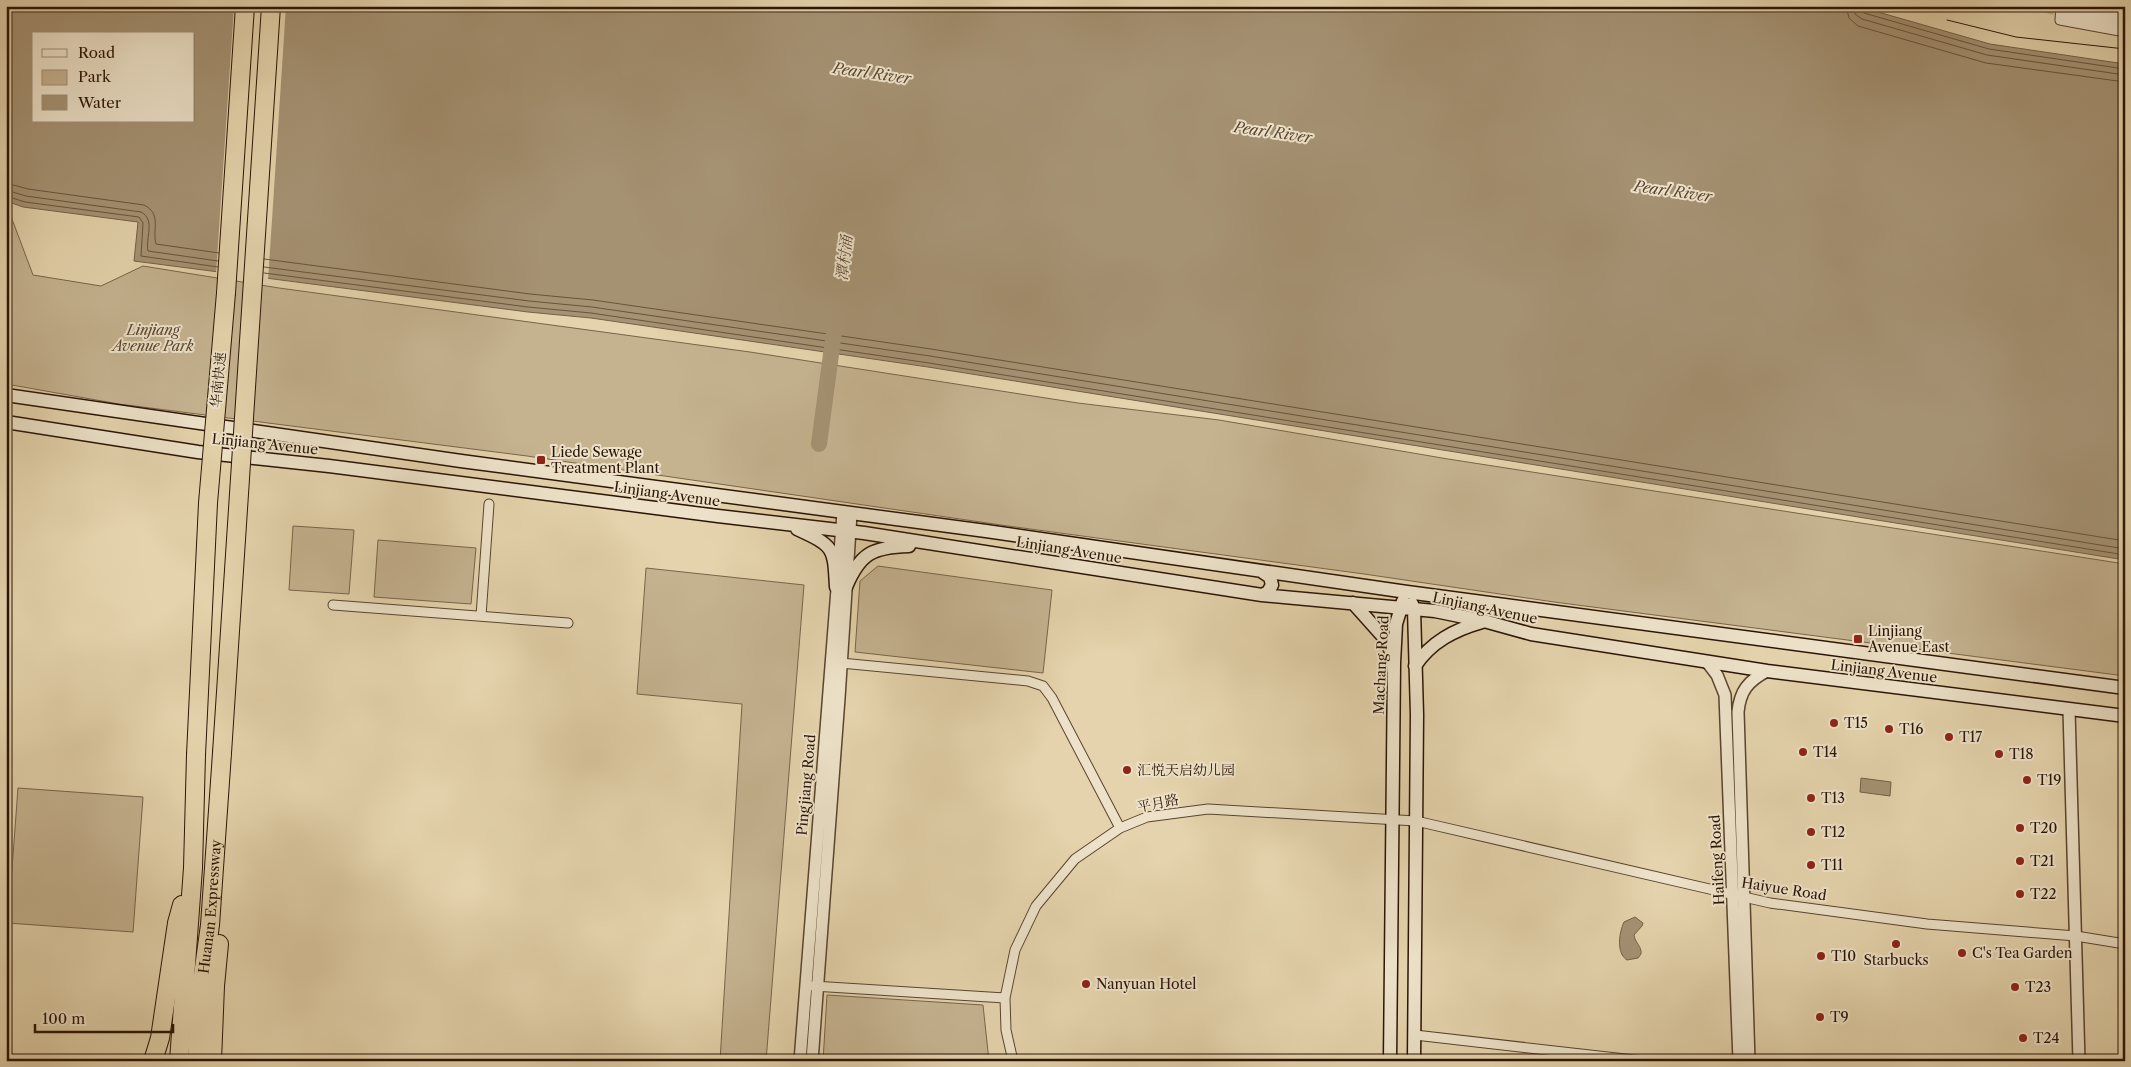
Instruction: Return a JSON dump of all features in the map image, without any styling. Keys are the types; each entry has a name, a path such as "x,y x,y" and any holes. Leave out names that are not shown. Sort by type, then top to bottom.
{"highway":[{"name":"华南快速","path":"193,868 208,503 226,293 245,6"},
{"name":"华南快速","path":"215,860 271,6"},
{"path":"212,1061 215,986 221,925 215,860"},
{"name":"Huanan Expressway","path":"196,1061 200,997 210,925 215,860"},
{"path":"153,1061 160,1038 177,923 193,868"},
{"name":"Huanan Expressway","path":"179,1061 193,868"}],"main road":[{"path":"2095,6 2125,11"},
{"path":"2064,9 2125,24"},
{"name":"Linjiang Avenue","path":"6,395 471,462 986,531 1407,592 2125,688"},
{"name":"Linjiang Avenue","path":"6,422 198,452 329,466 845,531 1262,595 1435,611 1484,621 1531,634 1707,662 2125,716"},
{"path":"788,524 829,548 834,559 841,587"},
{"path":"982,552 975,543 976,536 986,531"},
{"path":"841,587 867,554 880,548 935,545"},
{"path":"1261,571 1270,577 1272,585 1268,592 1262,595"},
{"path":"1407,592 1414,609 1415,666 1414,1061"},
{"name":"Machang Road","path":"1390,1061 1394,663 1396,624 1399,609 1407,592"},
{"path":"1353,603 1387,641 1394,663 1400,657 1405,656 1415,666"},
{"path":"1531,634 1525,630 1521,623 1521,617 1525,612 1536,609"},
{"path":"1415,666 1423,653 1434,644 1462,628 1484,621"}],"street":[{"path":"2064,9 2060,20 2125,32"},
{"path":"481,616 489,504"},
{"name":"Pingjiang Road","path":"812,1061 811,986 847,513"},
{"name":"Pingjiang Road","path":"800,1061 811,986 841,663 841,587"},
{"path":"333,605 568,623"},
{"name":"Haifeng Road","path":"1707,662 1717,675 1725,695 1749,1061"},
{"path":"841,663 1028,681 1043,686 1052,698 1120,828"},
{"name":"Haifeng Road","path":"1739,1061 1739,699 1748,682 1767,671"},
{"path":"2069,710 2079,1061"},
{"name":"平月路","path":"1013,1061 1006,1030 1005,998 1015,950 1036,906 1075,859 1120,828 1147,817 1208,809 1416,821"},
{"name":"Haiyue Road","path":"1416,821 1770,902 1926,924 2076,936 2125,944"},
{"path":"811,986 1005,998"},
{"path":"1415,1035 1644,1061"}],"green space":[{"name":"Linjiang Avenue Park","path":"6,203 33,275 101,286 143,266 279,288 750,352 1078,403 1219,420 1448,459 2125,564 2125,676 1554,602 1364,574 1008,526 527,456 119,404 6,384"},
{"path":"293,526 354,530 349,594 289,590"},
{"path":"378,540 476,548 471,604 374,597"},
{"path":"878,566 1052,590 1043,673 855,652 860,581"},
{"path":"646,568 804,585 766,1061 720,1061 742,704 637,694"},
{"path":"18,788 143,797 133,932 8,923"},
{"path":"827,995 983,1005 989,1061 823,1061"}],"water":[{"name":"Pearl River","path":"6,6 1857,6 1990,44 2125,64 2125,560 928,367 591,318 528,312 134,261 138,222 23,207 6,201"},
{"path":"1861,778 1891,782 1890,796 1860,792"},
{"path":"1635,917 1643,923 1634,935 1641,954 1638,958 1627,960 1621,953 1621,932 1624,922"}],"pier":[{"path":"234,6 286,6 268,281 216,274"}],"waterway":[{"name":"潭村涌","path":"819,444 834,332"}],"tunnel":[{"path":"2043,6 2066,12"}],"tram line":[{"path":"1947,20 2016,37 2125,49"}],"place":[{"name":"Liede Sewage Treatment Plant","path":"541,460"},
{"name":"Linjiang Avenue East","path":"1858,639"},
{"name":"T15","path":"1834,723"},
{"name":"T16","path":"1889,729"},
{"name":"T17","path":"1949,737"},
{"name":"T14","path":"1803,752"},
{"name":"T18","path":"1999,754"},
{"name":"汇悦天启幼儿园","path":"1127,770"},
{"name":"T19","path":"2027,780"},
{"name":"T13","path":"1811,798"},
{"name":"T20","path":"2020,828"},
{"name":"T12","path":"1811,832"},
{"name":"T21","path":"2020,861"},
{"name":"T11","path":"1811,865"},
{"name":"T22","path":"2020,894"},
{"name":"Starbucks","path":"1896,944"},
{"name":"C's Tea Garden","path":"1962,953"},
{"name":"T10","path":"1821,956"},
{"name":"Nanyuan Hotel","path":"1086,984"},
{"name":"T23","path":"2015,987"},
{"name":"T9","path":"1820,1017"},
{"name":"T24","path":"2023,1038"}]}
